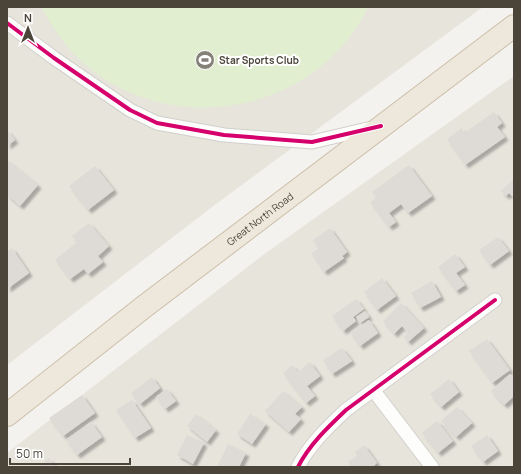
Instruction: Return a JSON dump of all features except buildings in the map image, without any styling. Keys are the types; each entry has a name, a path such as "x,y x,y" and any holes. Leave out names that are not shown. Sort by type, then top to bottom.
{"highway":[{"name":"Great North Road","path":"7,414 145,306 284,202 381,126 512,33"}],"street":[{"path":"7,23 54,58 130,110 157,123 224,135 312,142 381,126"},
{"path":"298,467 304,455 326,429 346,410 374,391 495,300"},
{"path":"374,391 432,467"}],"shaded area":[{"path":"7,7 483,7 216,204 7,365"},
{"path":"514,76 514,467 7,467 7,453 263,255"}],"green space":[{"name":"Star Sports Club","path":"41,7 368,7 345,42 316,70 282,90 245,103 205,108 166,104 127,91 92,70 63,41 51,25"}],"cycle path":[{"path":"7,23 54,58 130,110 157,123 224,135 312,142 381,126"},
{"path":"298,467 313,444 346,410 495,300"}],"place":[{"name":"Star Sports Club","path":"205,60"}]}
